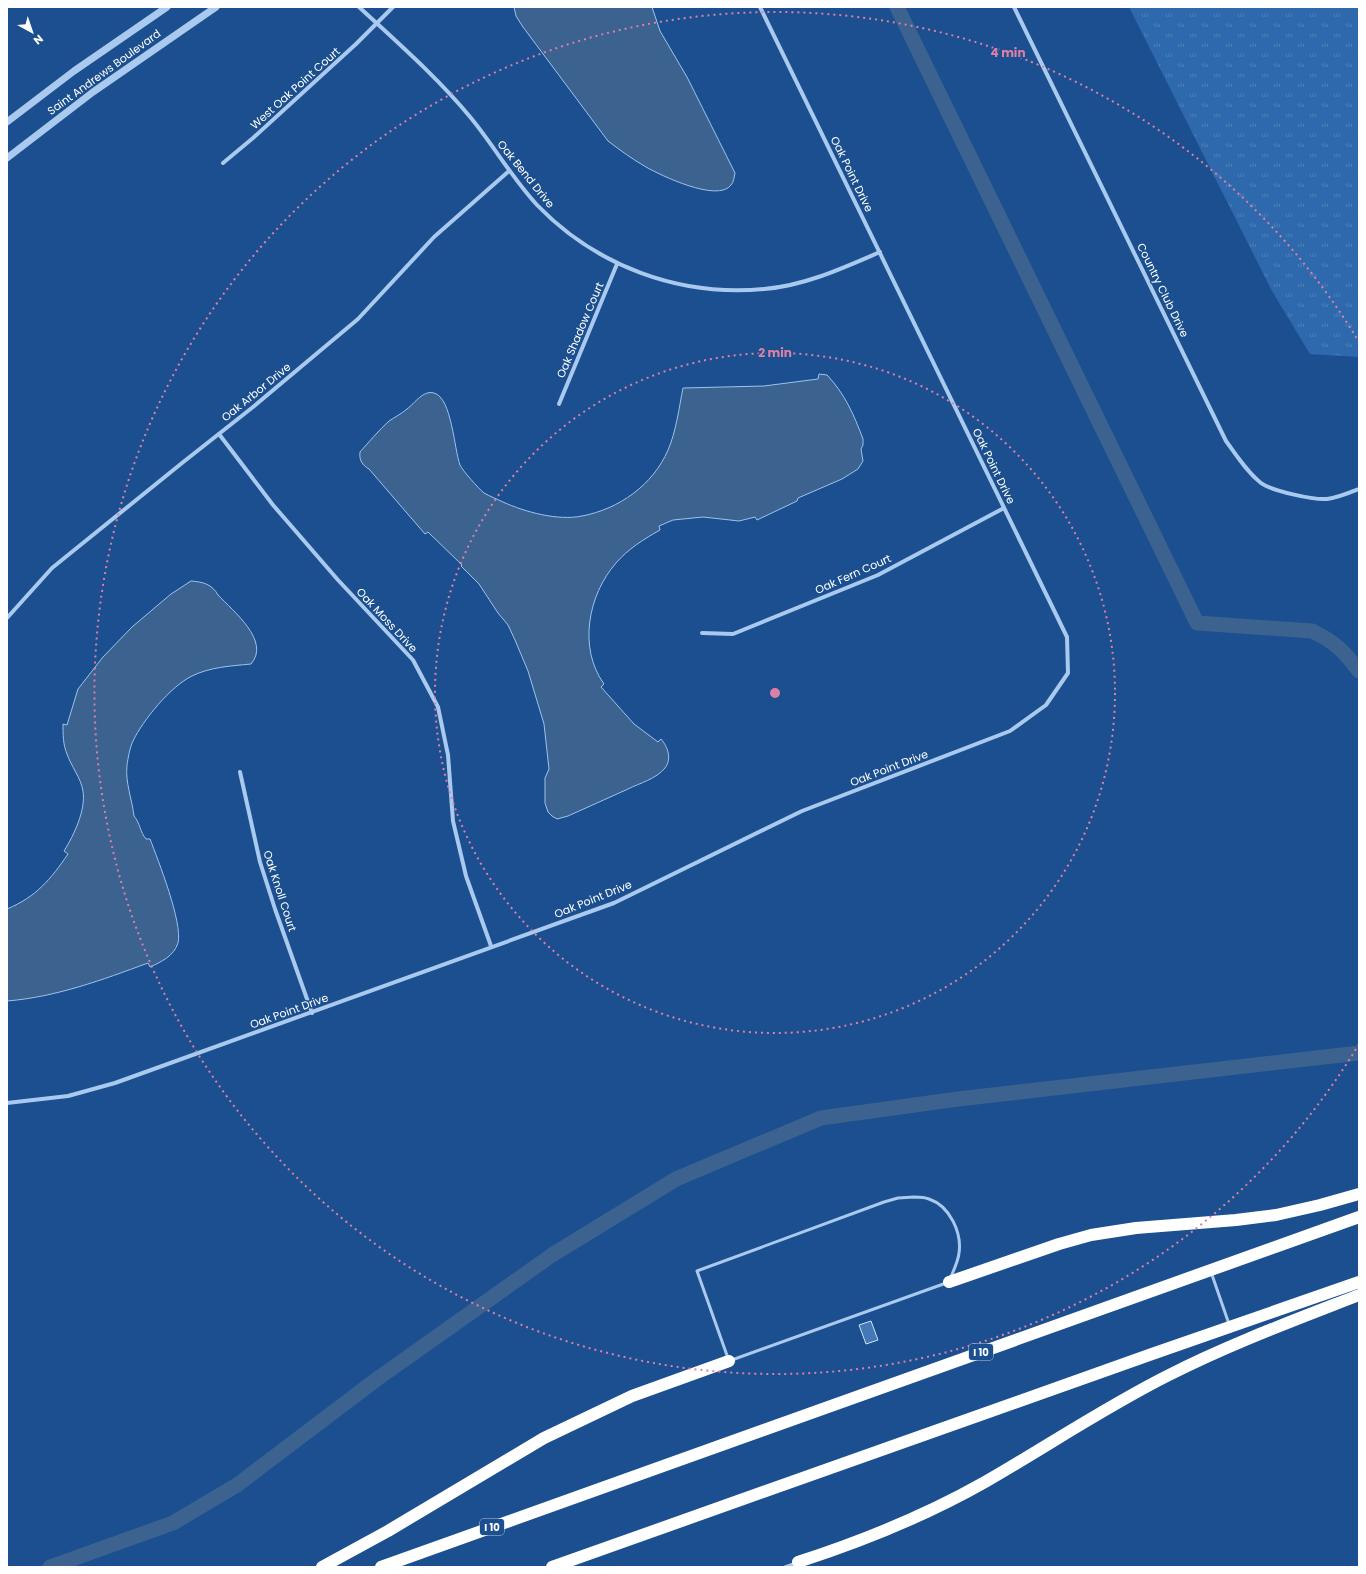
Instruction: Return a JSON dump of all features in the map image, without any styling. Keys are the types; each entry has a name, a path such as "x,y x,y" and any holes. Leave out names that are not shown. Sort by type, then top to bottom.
{"highway":[{"path":"949,1282 1059,1244 1092,1236 1136,1228 1236,1220 1276,1215 1359,1194"},
{"name":"I 10","path":"381,1567 1359,1218"},
{"path":"552,1567 1359,1282"},
{"path":"799,1565 917,1517 984,1482 1169,1374 1225,1349 1359,1295"},
{"path":"322,1567 388,1531 537,1442 569,1425 632,1396 729,1361"}],"street":[{"name":"Saint Andrews Boulevard","path":"7,122 74,71 167,7"},
{"name":"Saint Andrews Boulevard","path":"7,158 93,92 216,7"},
{"name":"Oak Bend Drive","path":"359,7 436,79 472,119 509,171 537,204 563,229 590,248 617,264 649,277 685,285 725,290 764,289 798,283 838,270 880,252"},
{"path":"377,24 393,7"},
{"name":"Oak Point Drive","path":"7,1103 68,1096 115,1083 312,1013 491,946 614,904 802,811 1010,731 1046,705 1068,673 1067,637 760,7"},
{"name":"Country Club Drive","path":"1014,7 1226,441 1248,471 1263,484 1285,493 1326,499 1350,493 1359,489"},
{"name":"West Oak Point Court","path":"223,163 253,138 377,24"},
{"name":"Oak Arbor Drive","path":"7,618 52,568 253,407 358,319 434,237 509,171"},
{"name":"Oak Shadow Court","path":"559,404 617,264"},
{"name":"Oak Moss Drive","path":"219,434 273,505 338,580 412,660 438,706 448,755 453,820 466,876 491,946"},
{"name":"Oak Fern Court","path":"702,633 733,634 878,575 1004,508"},
{"name":"Oak Knoll Court","path":"240,772 260,862 312,1013"}],"lane":[{"path":"914,1197 929,1199 943,1207 954,1223 959,1237 959,1253 949,1282 729,1361 697,1271 898,1198 914,1197"},
{"path":"1210,1271 1230,1327"},
{"path":"785,1567 799,1565"}],"green space":[{"path":"1129,7 1359,7 1359,357 1310,354 1272,291"}],"shaded area":[{"path":"514,7 652,7 660,31 687,77 735,173 732,184 724,190 714,191 689,186 663,176 646,167 608,141 523,27 516,16"},
{"path":"819,374 827,375 839,390 848,405 863,439 861,449 863,461 858,469 842,479 798,498 797,501 757,520 755,517 739,521 703,517 673,520 659,526 660,530 636,545 616,563 606,576 593,606 589,638 591,654 596,670 604,684 601,687 634,724 658,742 661,739 666,746 669,757 665,768 653,778 568,816 557,819 548,812 545,803 545,778 549,769 544,724 528,671 508,625 498,613 479,584 461,566 462,565 428,532 425,534 369,469 364,466 360,457 360,452 389,421 405,411 426,393 434,393 440,397 445,404 449,414 460,465 484,493 512,506 542,515 563,517 582,516 609,508 633,494 644,484 662,463 673,436 683,388 764,386 818,379"},
{"path":"191,581 203,583 213,588 248,627 256,646 256,655 251,664 221,667 199,673 175,687 158,704 143,723 130,749 127,765 127,778 134,816 146,839 150,839 169,891 179,934 176,948 167,958 150,967 148,963 61,992 7,1001 7,909 35,893 49,879 68,854 64,851 72,838 83,806 83,791 66,751 63,732 63,724 67,725 78,689 103,657 132,627 171,594"}],"building":[{"path":"871,1321 878,1340 866,1344 859,1325"}],"waterway":[{"path":"897,7 1197,623 1312,631 1327,639 1338,648 1349,658 1359,671"},
{"path":"50,1567 173,1523 237,1485 377,1379 552,1255 676,1179 821,1118 958,1099 1359,1053"}]}
